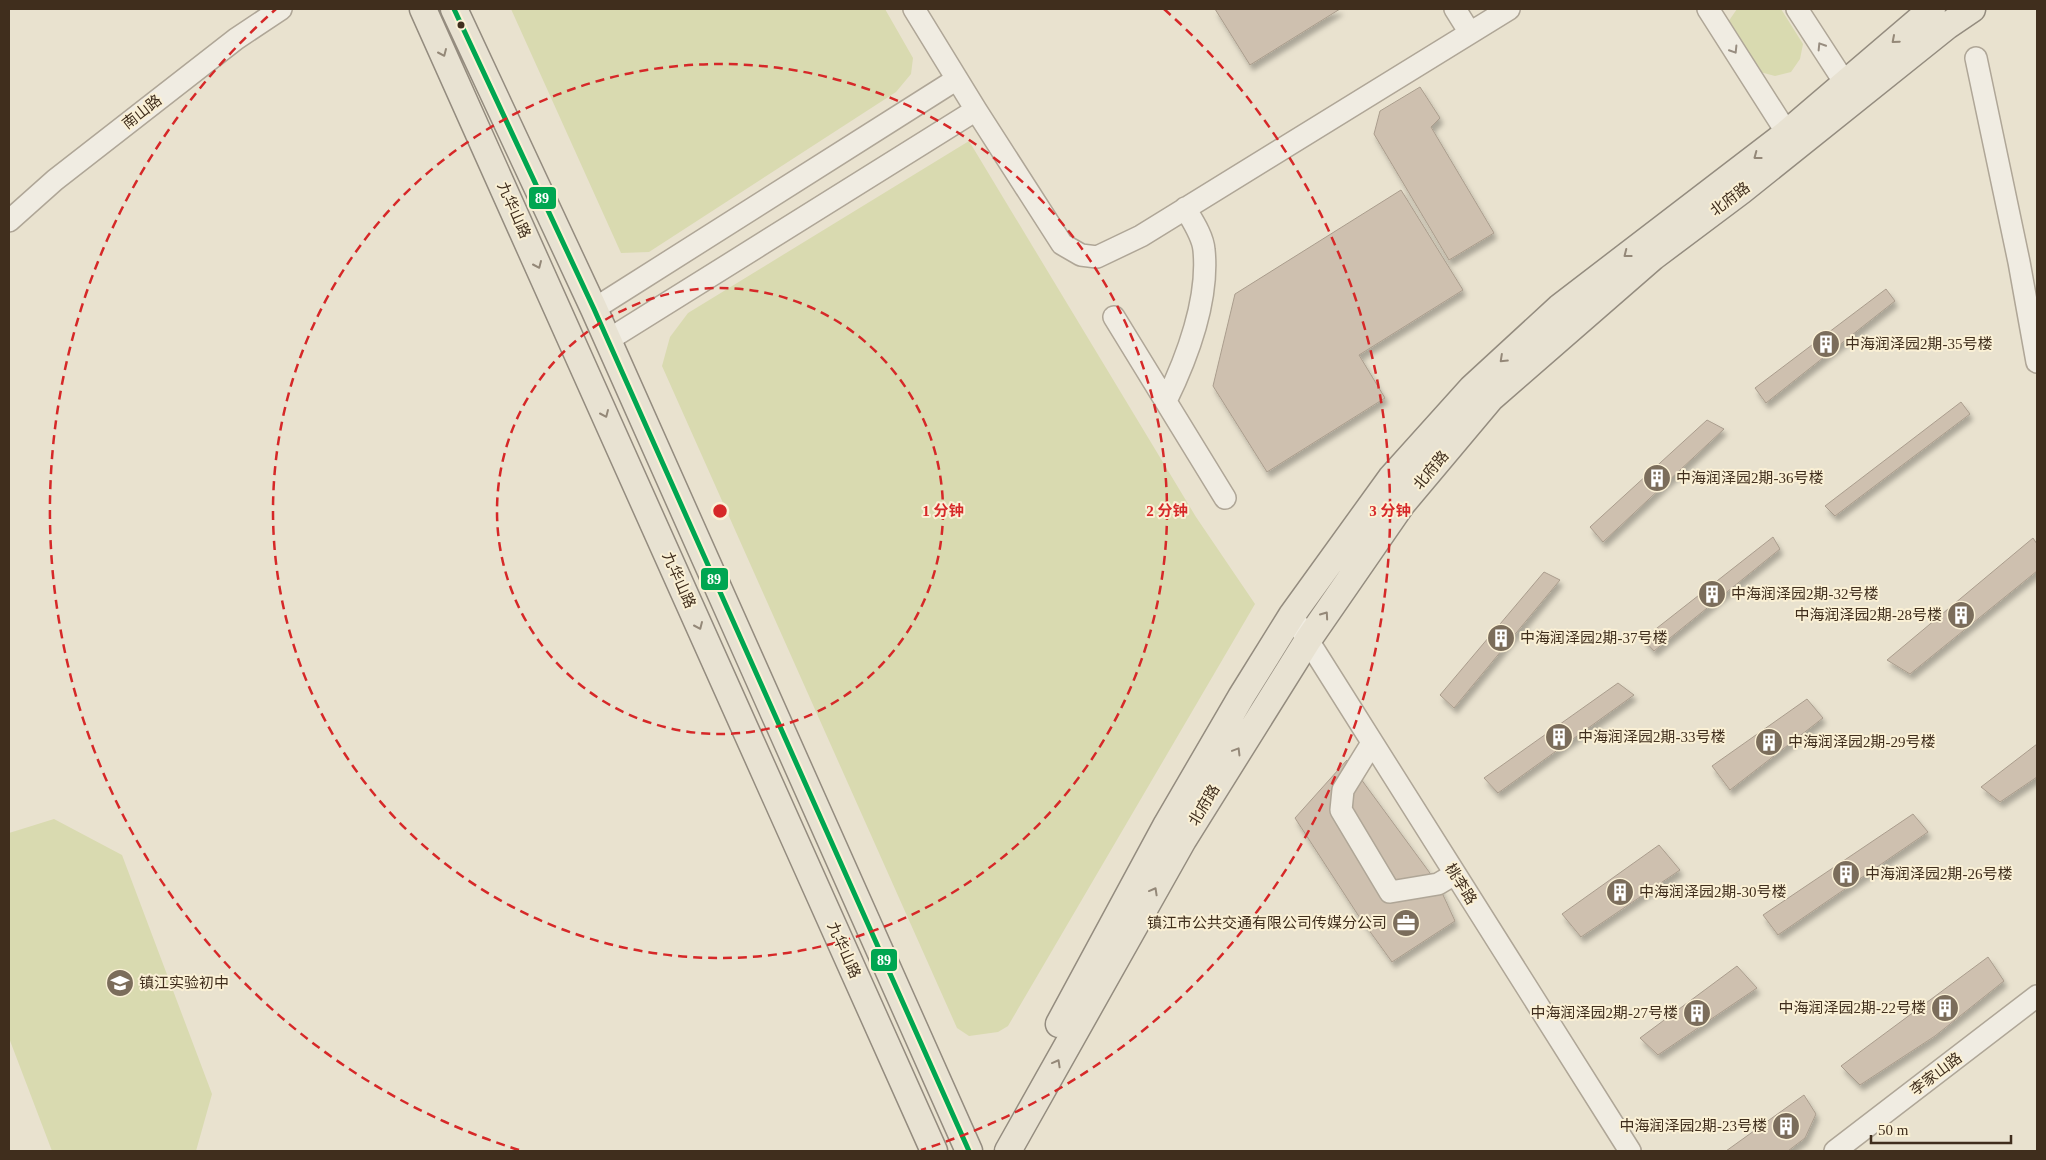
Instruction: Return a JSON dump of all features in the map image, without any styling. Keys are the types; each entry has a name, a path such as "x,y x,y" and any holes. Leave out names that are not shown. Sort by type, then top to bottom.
{"main road":[{"name":"九华山路","path":"423,9 934,1151"},
{"name":"九华山路","path":"454,9 608,340 969,1151"},
{"name":"北府路","path":"990,1151 1167,824 1241,697 1292,615 1390,478 1472,388 1560,307 1786,133 1932,9"},
{"name":"北府路","path":"1008,1151 1183,840 1308,640 1402,504 1491,398 1653,257 1742,191 1947,26 1972,9"}],"street":[{"name":"南山路","path":"9,220 87,155 236,39 280,9"},
{"path":"914,9 1062,244 1081,255 1097,257 1142,236 1510,9"},
{"path":"1455,9 1470,33"},
{"path":"1708,9 1786,133"},
{"path":"1797,9 1845,83"},
{"path":"1976,58 2019,262 2037,362"},
{"path":"594,309 957,79"},
{"path":"608,340 976,110"},
{"path":"1166,401 1190,345 1203,279 1204,248 1193,221 1185,208"},
{"path":"1114,317 1225,498"},
{"name":"桃李路","path":"1292,615 1630,1151"},
{"path":"1372,743 1343,790 1341,810 1390,892 1438,884 1455,874"},
{"name":"李家山路","path":"1835,1151 2037,996"}],"green space":[{"path":"511,9 885,9 913,58 911,74 896,92 649,252 621,253"},
{"path":"1737,9 1781,9 1803,44 1800,59 1791,72 1775,76 1760,72 1728,22"},
{"path":"969,141 1196,517 1255,604 1008,1026 998,1032 969,1036 957,1028 662,366 670,337 688,313"},
{"path":"54,819 122,855 212,1094 196,1151 52,1151 9,1038 9,833"}],"building":[{"path":"1215,9 1340,9 1250,65"},
{"path":"1420,87 1440,118 1431,127 1494,233 1449,260 1374,134 1380,111"},
{"path":"1401,190 1463,290 1359,355 1385,398 1267,472 1213,386 1235,294"},
{"name":"中海润泽园2期-35号楼","path":"1886,289 1895,301 1766,403 1755,388"},
{"path":"1961,402 1970,414 1835,516 1825,506"},
{"name":"中海润泽园2期-36号楼","path":"1707,420 1724,429 1603,542 1590,527"},
{"name":"中海润泽园2期-32号楼","path":"1773,537 1780,549 1654,651 1643,639"},
{"name":"中海润泽园2期-28号楼","path":"2033,538 2037,544 2037,571 1910,674 1887,660"},
{"name":"中海润泽园2期-37号楼","path":"1544,572 1560,580 1454,708 1440,695"},
{"name":"中海润泽园2期-33号楼","path":"1618,683 1634,695 1498,793 1484,778"},
{"name":"中海润泽园2期-29号楼","path":"1807,699 1823,718 1730,790 1712,766"},
{"path":"2037,744 2037,777 2000,802 1981,787"},
{"path":"1347,760 1438,884 1455,921 1392,962 1358,915 1295,818"},
{"name":"中海润泽园2期-26号楼","path":"1913,814 1928,832 1778,935 1763,915"},
{"name":"中海润泽园2期-30号楼","path":"1659,845 1680,870 1581,937 1562,914"},
{"name":"中海润泽园2期-22号楼","path":"1988,957 2004,981 1935,1036 1860,1085 1841,1066"},
{"name":"中海润泽园2期-27号楼","path":"1737,966 1757,988 1658,1055 1640,1038"},
{"name":"中海润泽园2期-23号楼","path":"1804,1095 1816,1114 1805,1138 1788,1151 1726,1151"}],"transit line":[{"name":"89","path":"454,9 594,309 969,1151"}],"place":[{"name":"中海润泽园2期-35号楼","path":"1826,344"},
{"name":"中海润泽园2期-36号楼","path":"1657,478"},
{"name":"中海润泽园2期-32号楼","path":"1712,594"},
{"name":"中海润泽园2期-28号楼","path":"1961,615"},
{"name":"中海润泽园2期-37号楼","path":"1501,638"},
{"name":"中海润泽园2期-33号楼","path":"1559,737"},
{"name":"中海润泽园2期-29号楼","path":"1769,742"},
{"name":"中海润泽园2期-26号楼","path":"1846,874"},
{"name":"中海润泽园2期-30号楼","path":"1620,892"},
{"name":"镇江市公共交通有限公司传媒分公司","path":"1406,923"},
{"name":"镇江实验初中","path":"120,983"},
{"name":"中海润泽园2期-22号楼","path":"1945,1008"},
{"name":"中海润泽园2期-27号楼","path":"1697,1013"},
{"name":"中海润泽园2期-23号楼","path":"1786,1126"}]}
